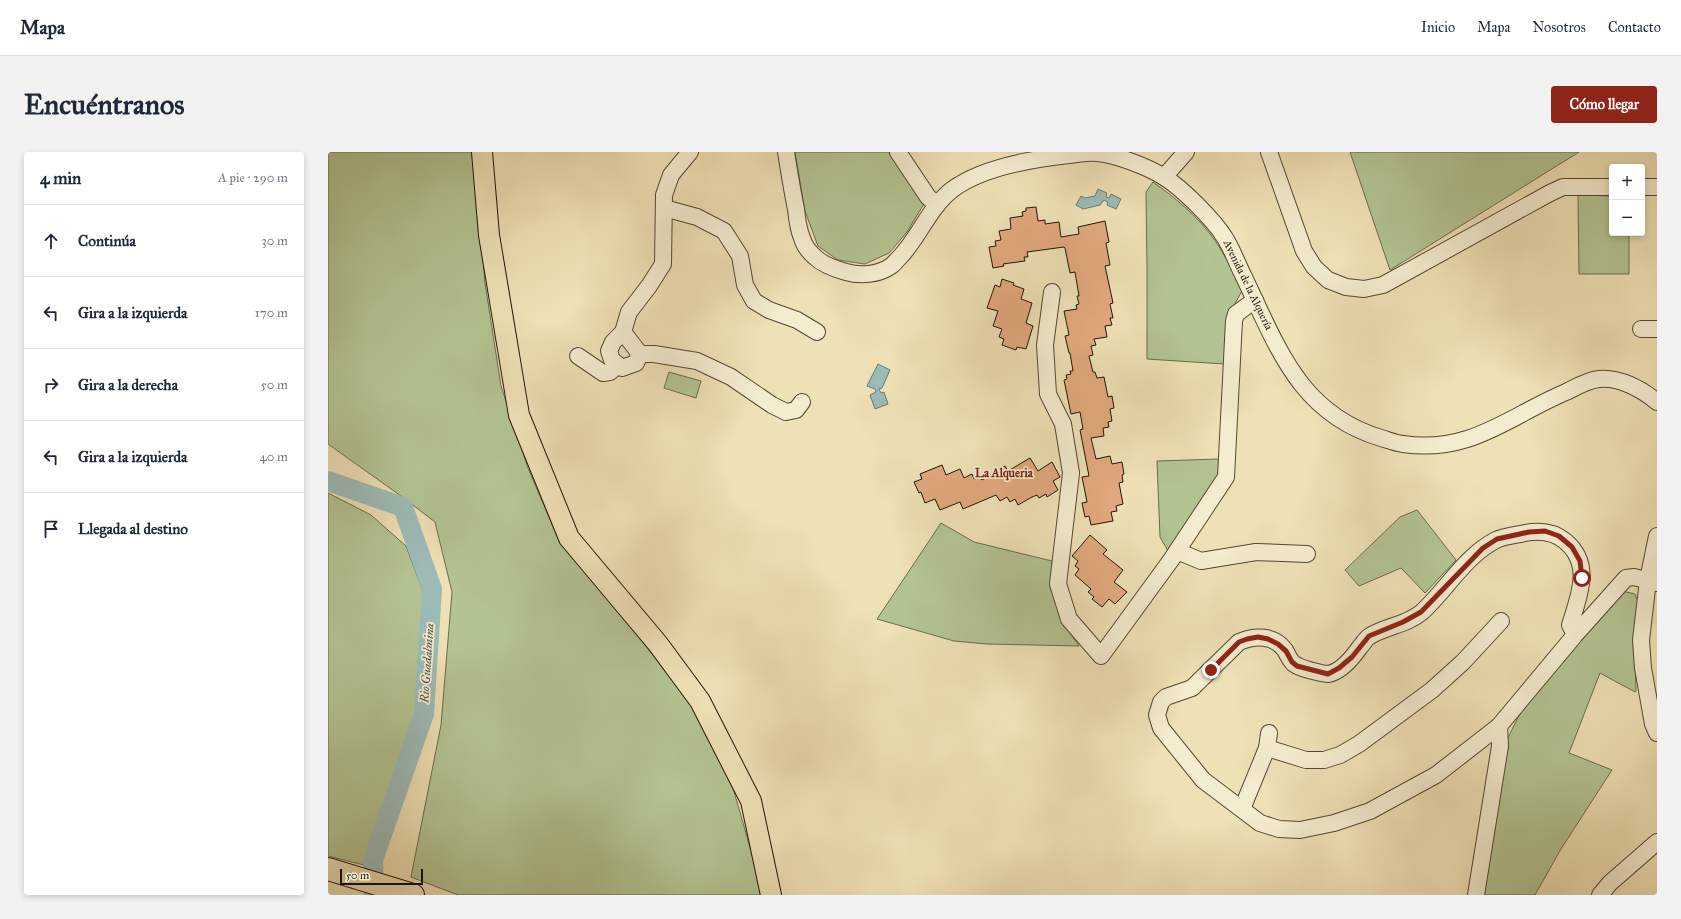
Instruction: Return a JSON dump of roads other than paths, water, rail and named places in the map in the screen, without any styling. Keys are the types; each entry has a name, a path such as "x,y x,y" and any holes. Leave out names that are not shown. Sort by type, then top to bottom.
{"highway":[{"path":"328,869 413,895"}],"main road":[{"path":"482,152 489,235 519,415 569,538 658,644 700,701 751,801 771,895"},
{"path":"484,189 488,152"}],"street":[{"path":"640,354 636,363 622,368 612,360 609,351 613,342 623,332 628,312 649,286 663,264 664,194 671,175 690,152"},
{"name":"Avenida de la Alquería","path":"786,152 801,236 808,250 816,259 830,267 852,273 870,274 891,266 909,248 937,205 954,188 969,180 995,170 1041,158 1098,153 1134,162 1164,177 1198,206 1225,237 1255,300 1297,381 1312,398 1329,413 1349,426 1402,444 1437,445 1460,442 1518,417 1553,397 1598,379 1612,380 1639,388 1657,400"},
{"path":"898,152 928,197 937,205"},
{"path":"1164,177 1186,152"},
{"path":"1269,152 1304,251 1314,267 1328,280 1346,287 1364,289 1383,285 1563,187 1609,187"},
{"path":"1645,187 1657,187"},
{"path":"664,208 697,217 724,231 740,256 745,285 754,301 769,310 797,320 817,332"},
{"path":"1052,292 1044,345 1048,394 1063,424 1071,472 1058,584 1069,619 1100,656 1177,551 1226,477 1234,321 1236,314 1255,300"},
{"path":"623,332 640,354"},
{"path":"640,354 654,354 697,361 731,376 786,412 796,410 802,402"},
{"path":"578,356 603,373 610,372 618,365"},
{"path":"1575,635 1570,625 1582,578 1580,561 1572,547 1559,536 1545,531 1529,532 1497,539 1483,548 1421,612 1403,622 1369,636 1352,657 1339,668 1328,674 1297,666 1292,662 1286,651 1278,644 1268,639 1258,637 1247,639 1239,642 1192,688 1166,698 1158,708 1157,715 1161,728 1204,780 1260,823 1279,829 1300,830 1334,823 1370,811 1436,775 1499,726 1575,635 1626,578 1634,577 1652,582"},
{"path":"1657,536 1652,582 1641,640 1643,668 1653,724 1657,733"},
{"path":"1177,551 1201,561 1256,552 1307,554"},
{"path":"1242,809 1268,740 1306,760 1324,760 1340,755 1359,744 1432,690 1463,662 1501,621"},
{"path":"1476,895 1500,746 1499,726"},
{"path":"1600,895 1610,883 1657,842"}],"water":[{"path":"1098,189 1107,193 1106,197 1109,198 1111,194 1121,199 1116,209 1107,205 1108,202 1104,200 1100,205 1083,209 1076,205 1081,196 1085,198 1095,196"},
{"path":"878,364 890,370 882,388 879,389 881,393 884,392 888,404 875,409 870,395 876,392 875,389 867,386"}],"waterway":[{"name":"Rio Guadalmina","path":"328,481 403,507 432,589 424,714 373,860 374,895"}],"district":[{"name":"La Alqueria","path":"1004,473"}]}
